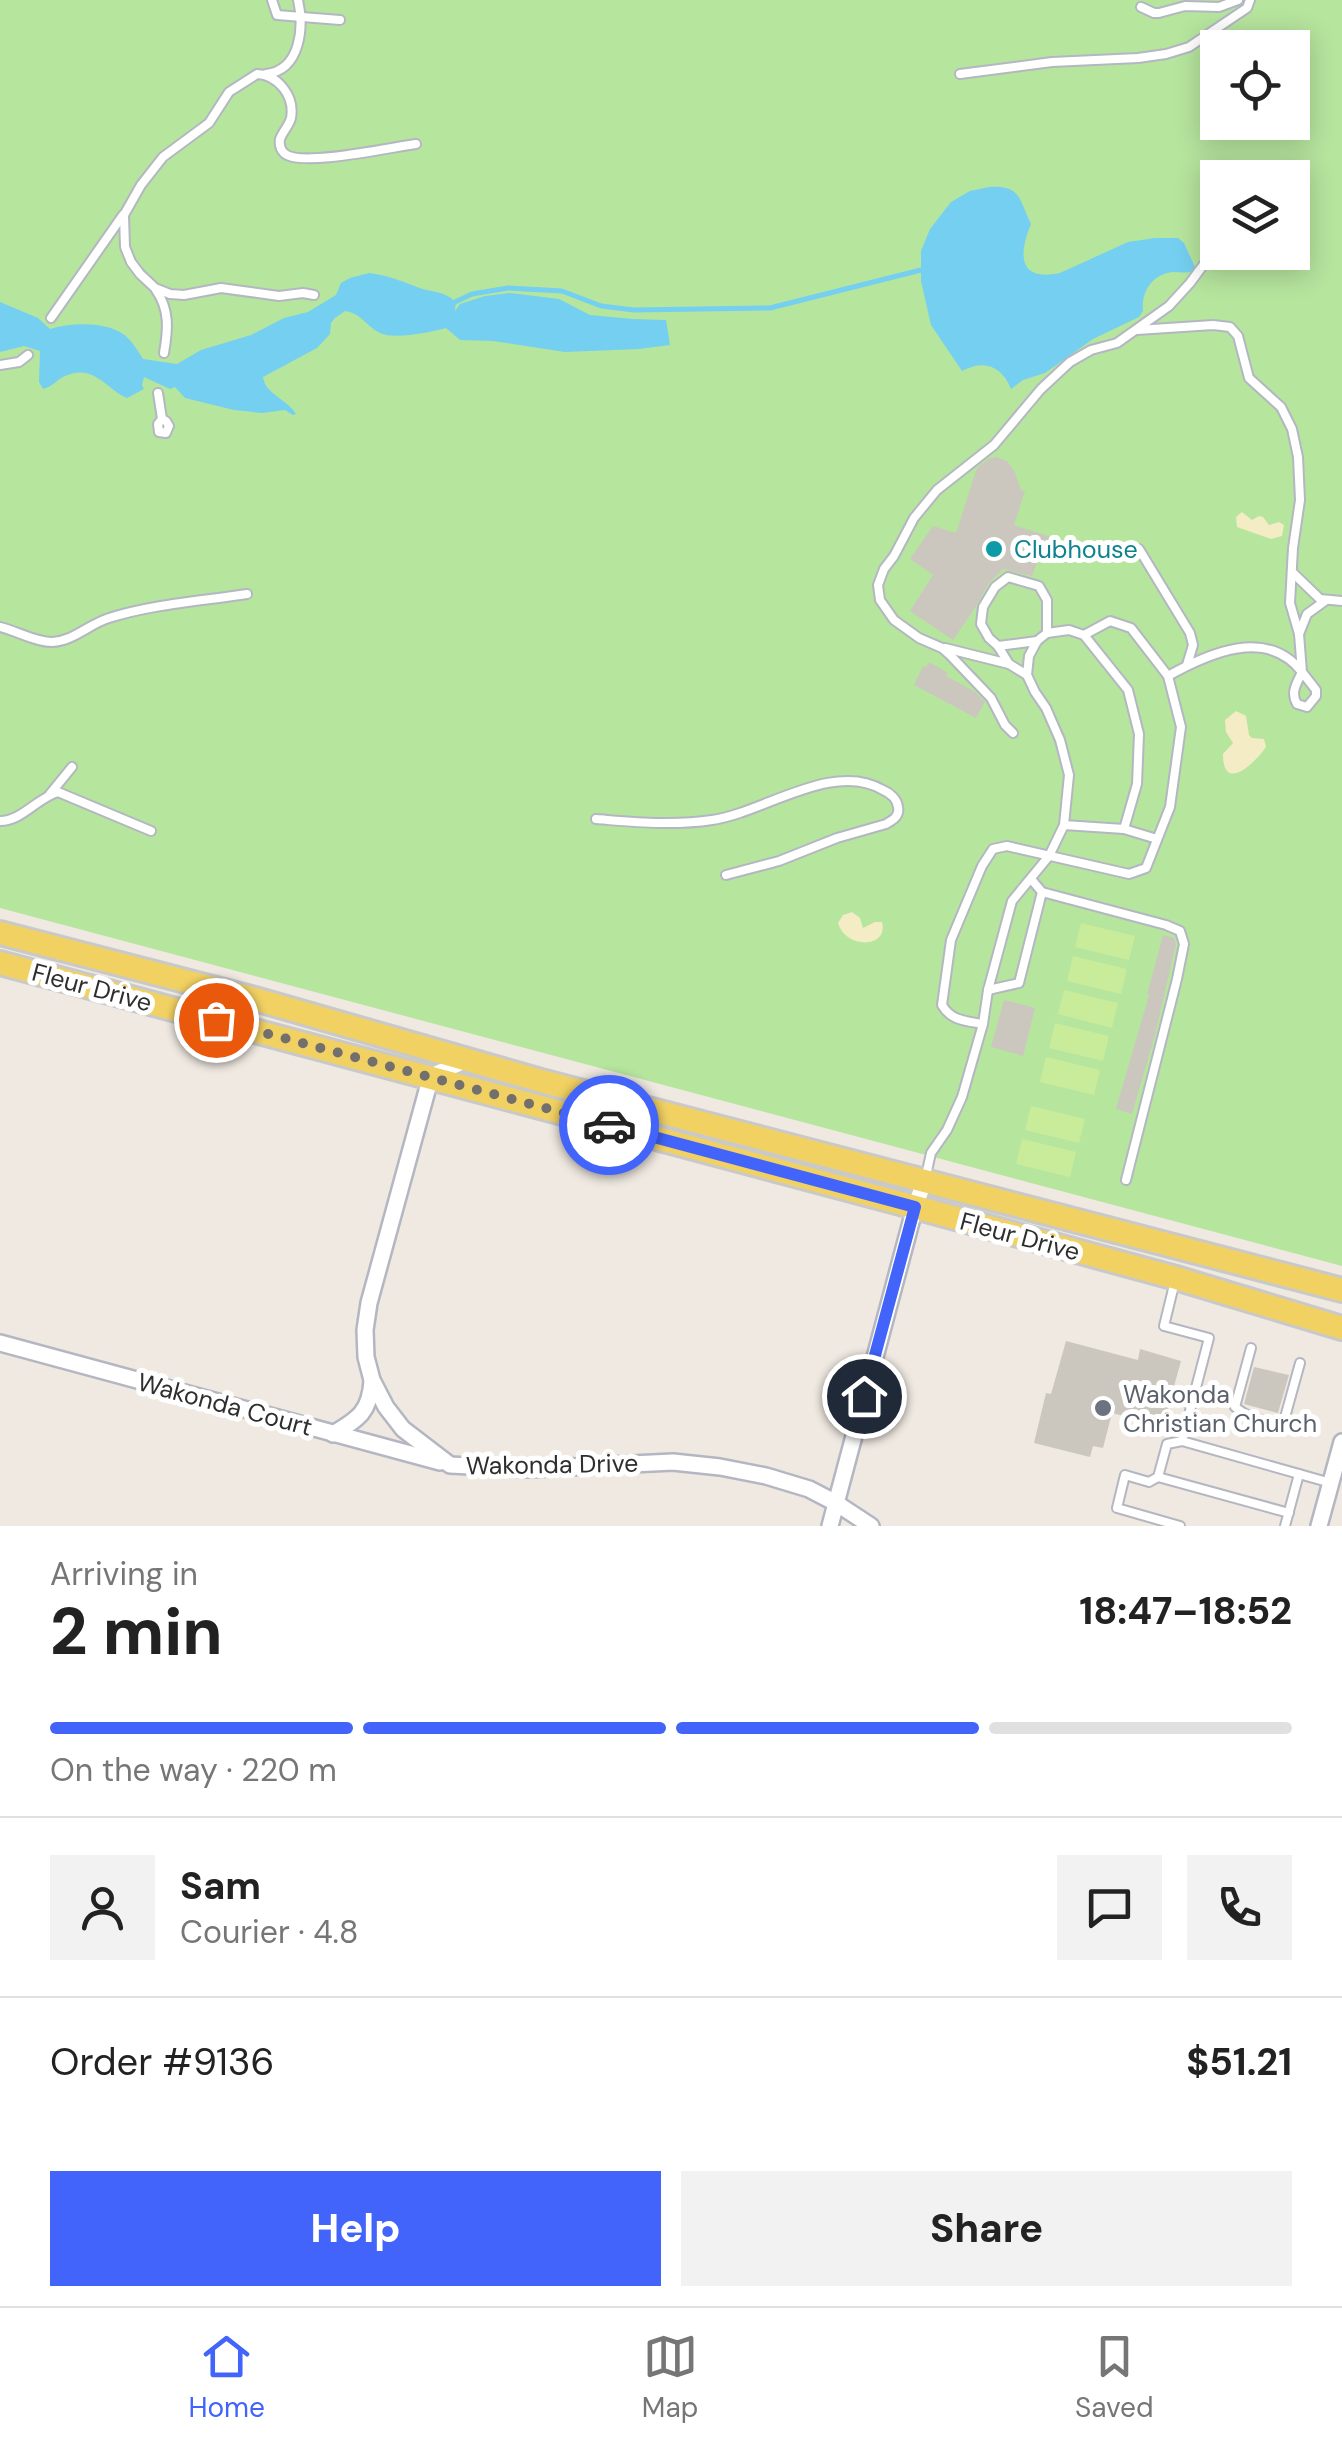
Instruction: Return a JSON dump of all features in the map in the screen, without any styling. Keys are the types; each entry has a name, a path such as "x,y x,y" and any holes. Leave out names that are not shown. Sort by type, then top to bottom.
{"main road":[{"name":"Fleur Drive","path":"0,933 924,1182 1342,1290"},
{"name":"Fleur Drive","path":"0,963 915,1207 1342,1328"}],"street":[{"path":"431,1076 467,1060"},
{"name":"Wakonda Drive","path":"431,1076 369,1303 365,1344 372,1380 386,1408 403,1428 450,1465 529,1469 673,1462 766,1476 809,1489 871,1526"},
{"path":"830,1526 924,1182"},
{"name":"Wakonda Court","path":"0,1343 450,1465"},
{"path":"334,1434 364,1412 371,1400 372,1380"},
{"path":"1320,1526 1342,1442"}],"lane":[{"path":"272,0 277,14 340,20"},
{"path":"51,318 162,157 209,123 229,92 256,74 281,70 294,55 299,42 298,0"},
{"path":"1141,7 1154,14 1185,6 1219,7 1238,0"},
{"path":"960,74 1052,62 1166,54 1189,47 1247,8 1250,0"},
{"path":"266,74 280,83 289,99 292,114 279,143 292,158 325,158 416,144"},
{"path":"126,208 123,230 127,254 155,288 166,309 164,352"},
{"path":"924,1182 931,1152 962,1098 1012,901 1049,856 1064,825 1068,775 1060,740 1027,675 1009,664 942,648 919,638 894,620 880,600 878,585 914,518 937,490 994,445 1041,389 1070,362 1090,350 1117,344 1137,330 1181,294 1200,269"},
{"path":"155,288 176,296"},
{"path":"166,309 176,296 221,288 279,296 314,295"},
{"path":"1137,330 1230,327 1236,332 1249,378 1281,407 1292,429 1298,457 1300,500 1290,602 1299,634 1302,672 1284,654 1252,647 1222,652 1168,676"},
{"path":"0,365 18,362 28,355"},
{"path":"158,393 162,420"},
{"path":"1140,549 1190,633 1193,645 1187,665"},
{"path":"1292,572 1311,592 1325,600 1342,601"},
{"path":"1009,664 981,624 983,607 994,587 1008,578 1040,586 1047,600 1047,634"},
{"path":"0,627 53,642 119,615 247,594"},
{"path":"1299,634 1307,614 1325,600"},
{"path":"983,1024 947,1014 942,1005 951,940 966,900 993,849 1007,846 1129,874 1146,868 1170,806 1181,727 1168,676 1131,628 1110,622 1084,635"},
{"path":"998,646 1036,641 1047,634 1068,630 1084,635 1128,690 1139,734 1137,784 1124,828"},
{"path":"1027,675 1036,641"},
{"path":"942,648 991,698 1013,733"},
{"path":"0,821 10,821 50,794 72,767"},
{"path":"596,819 656,824 714,820 815,785 848,782 877,787 898,804 898,814 892,822 726,875"},
{"path":"50,794 66,794 151,831"},
{"path":"1064,825 1124,828 1157,840"},
{"path":"1032,879 1042,892 1180,931 1184,944 1173,997 1126,1180"},
{"path":"988,990 1019,983 1042,892"},
{"path":"1176,1278 1164,1326 1209,1338 1182,1442"},
{"path":"1251,1348 1234,1408 1269,1423 1284,1421 1300,1363"},
{"path":"1180,1526 1117,1508 1125,1476 1148,1482 1158,1476 1167,1444 1182,1442 1331,1483"},
{"path":"1285,1526 1299,1474"},
{"path":"1158,1476 1289,1512"}],"green space":[{"path":"0,0 1342,0 1342,1266 0,908"},
{"path":"1081,923 1135,936 1129,960 1075,947"},
{"path":"1073,956 1127,969 1121,994 1067,981"},
{"path":"1064,990 1118,1003 1112,1028 1058,1014"},
{"path":"1055,1023 1109,1036 1103,1061 1049,1048"},
{"path":"1046,1057 1100,1070 1094,1095 1040,1082"},
{"path":"1031,1106 1085,1119 1079,1143 1025,1130"},
{"path":"1022,1139 1076,1152 1070,1177 1016,1164"}],"sand":[{"path":"1242,512 1252,520 1259,516 1269,525 1284,525 1282,536 1271,539 1237,527 1236,517"},
{"path":"1236,711 1246,716 1249,735 1264,739 1266,747 1248,767 1234,774 1224,766 1223,754 1233,743 1225,720"},
{"path":"852,912 860,918 863,928 882,922 879,937 857,941 842,932 838,923 843,915"}],"water":[{"path":"1007,188 1018,195 1031,224 1024,245 1025,263 1036,273 1060,273 1128,242 1155,238 1178,238 1195,267 1191,272 1159,276 1146,291 1139,317 1093,339 1045,373 1023,380 1011,389 1003,375 991,367 962,371 931,325 921,281 921,251 930,229 951,202 970,191"},
{"path":"369,273 443,294 455,303 455,311 460,304 510,293 559,299 590,315 666,320 670,345 565,352 460,340 446,328 394,336 375,330 345,311 331,323 330,334 317,348 263,377 268,388 296,414 293,415 285,410 234,410 185,398 175,387 170,389 144,377 144,389 127,398 84,373 65,376 43,389 39,382 40,351 24,346 0,352 0,302 38,318 50,329 87,324 115,330 129,339 143,359 177,364 201,350 308,312 336,295 341,283"}],"building":[{"name":"Clubhouse","path":"996,457 1007,461 1025,491 1014,525 1073,544 1067,563 1040,555 1032,576 1003,569 989,583 953,640 910,611 933,575 910,559 933,526 956,533 977,468"},
{"path":"929,662 985,702 976,718 914,685"},
{"path":"1163,935 1174,938 1176,944 1132,1114 1116,1109"},
{"path":"1004,1000 1035,1008 1023,1056 991,1047"},
{"path":"1066,1341 1138,1360 1140,1349 1181,1361 1163,1426 1112,1413 1103,1448 1093,1446 1090,1457 1034,1443 1046,1393 1051,1394"},
{"path":"1254,1367 1289,1375 1278,1413 1244,1404"}],"waterway":[{"path":"455,302 472,294 508,288 562,291 601,306 634,310 770,308 921,270"}],"way so far":[{"path":"216,1020 609,1125"}],"place":[{"name":"Clubhouse","path":"994,549"},
{"name":"Wakonda Christian Church","path":"1103,1408"}],"route":[{"path":"609,1125 915,1207 864,1396"}]}
